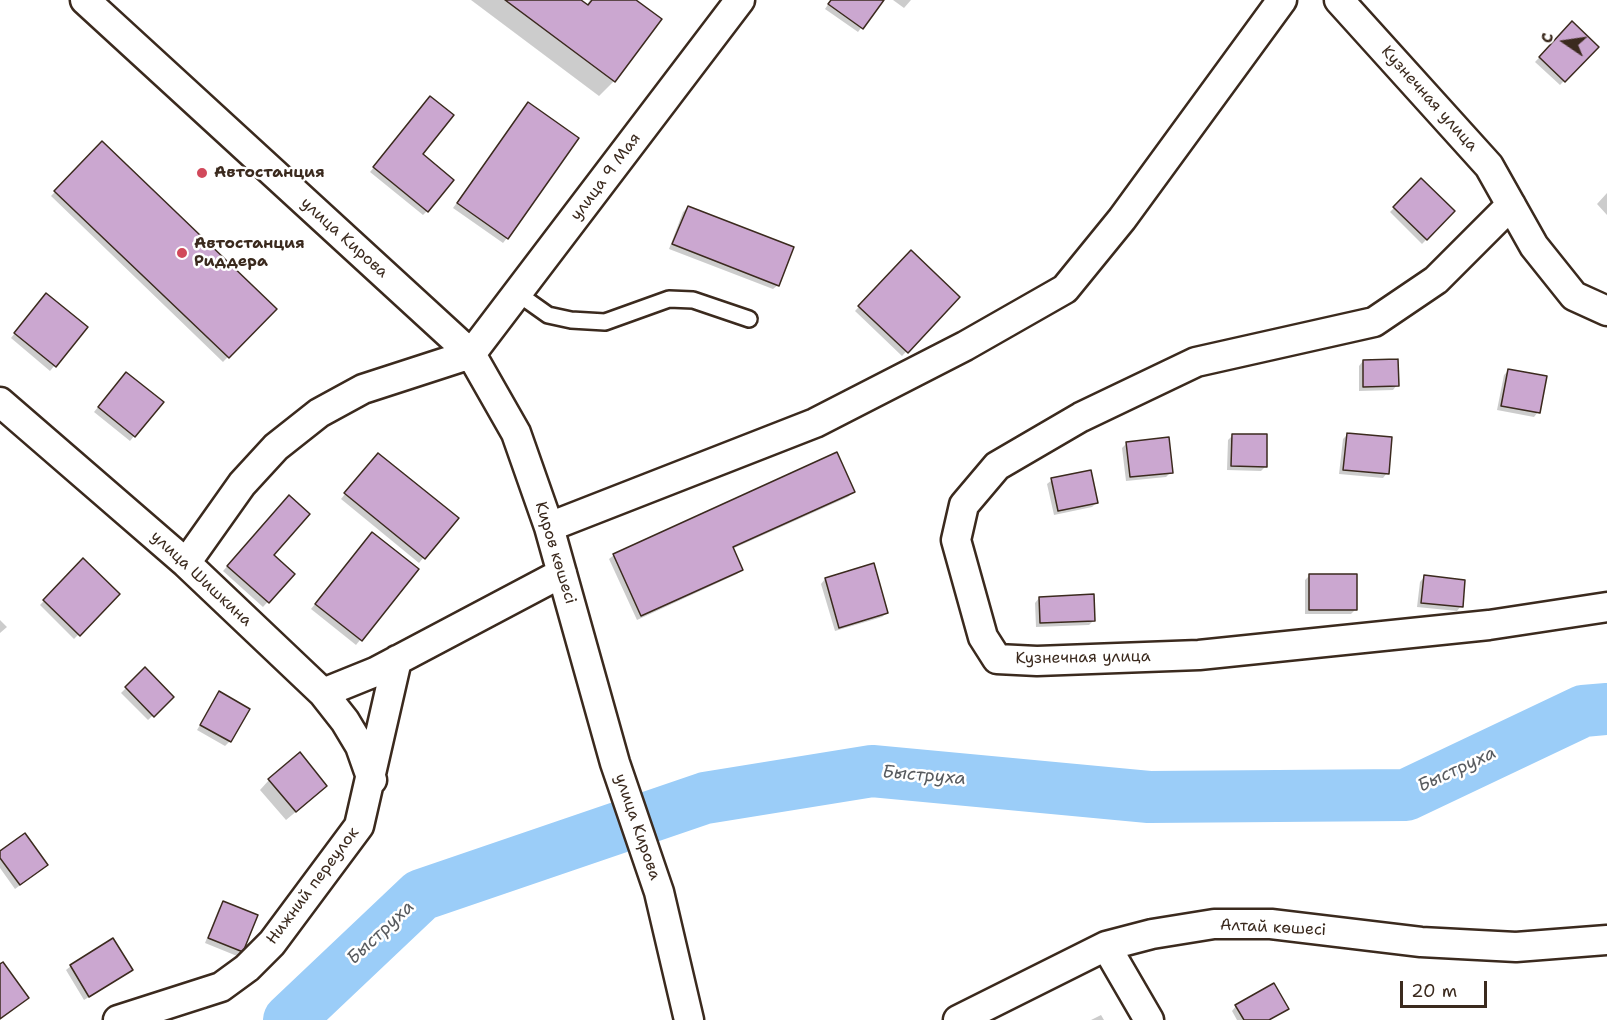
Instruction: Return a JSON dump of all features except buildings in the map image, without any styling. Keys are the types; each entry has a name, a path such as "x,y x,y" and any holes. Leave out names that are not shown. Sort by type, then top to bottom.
{"street":[{"name":"улица Кирова","path":"85,0 471,354"},
{"name":"улица 9 Мая","path":"471,354 740,0"},
{"path":"549,527 815,423 965,346 1065,289 1122,219 1282,0"},
{"name":"Кузнечная улица","path":"1339,0 1490,166 1534,246 1574,296 1607,311"},
{"name":"Кузнечная улица","path":"1511,205 1437,280 1374,322 1196,362 1081,417 997,466 964,505 956,540 983,637 997,658 1037,661 1200,655 1490,624 1607,607"},
{"name":"Киров көшесі","path":"471,354 516,433 549,527 615,763"},
{"path":"186,563 242,484 276,447 319,413 363,389 471,354"},
{"name":"улица Шишкина","path":"0,402 186,563 323,693 345,721 360,746 372,780"},
{"path":"323,693 397,660 562,573"},
{"name":"Нижний переулок","path":"118,1020 221,987 247,968 272,943 359,826 372,780 397,660"},
{"name":"улица Кирова","path":"615,763 659,892 689,1020"},
{"name":"Алтай көшесі","path":"958,1020 1106,946 1152,934 1214,924 1271,924 1421,942 1516,947 1607,940"},
{"path":"1106,946 1149,1020"}],"lane":[{"path":"518,293 548,315 571,320 605,322 669,299 693,300 748,318"}],"waterway":[{"name":"Быструха","path":"289,1020 421,895 705,798 872,771 1149,797 1406,795 1583,711 1607,709"}],"place":[{"name":"Автостанция","path":"202,173"},
{"name":"Автостанция Риддера","path":"182,253"}]}
